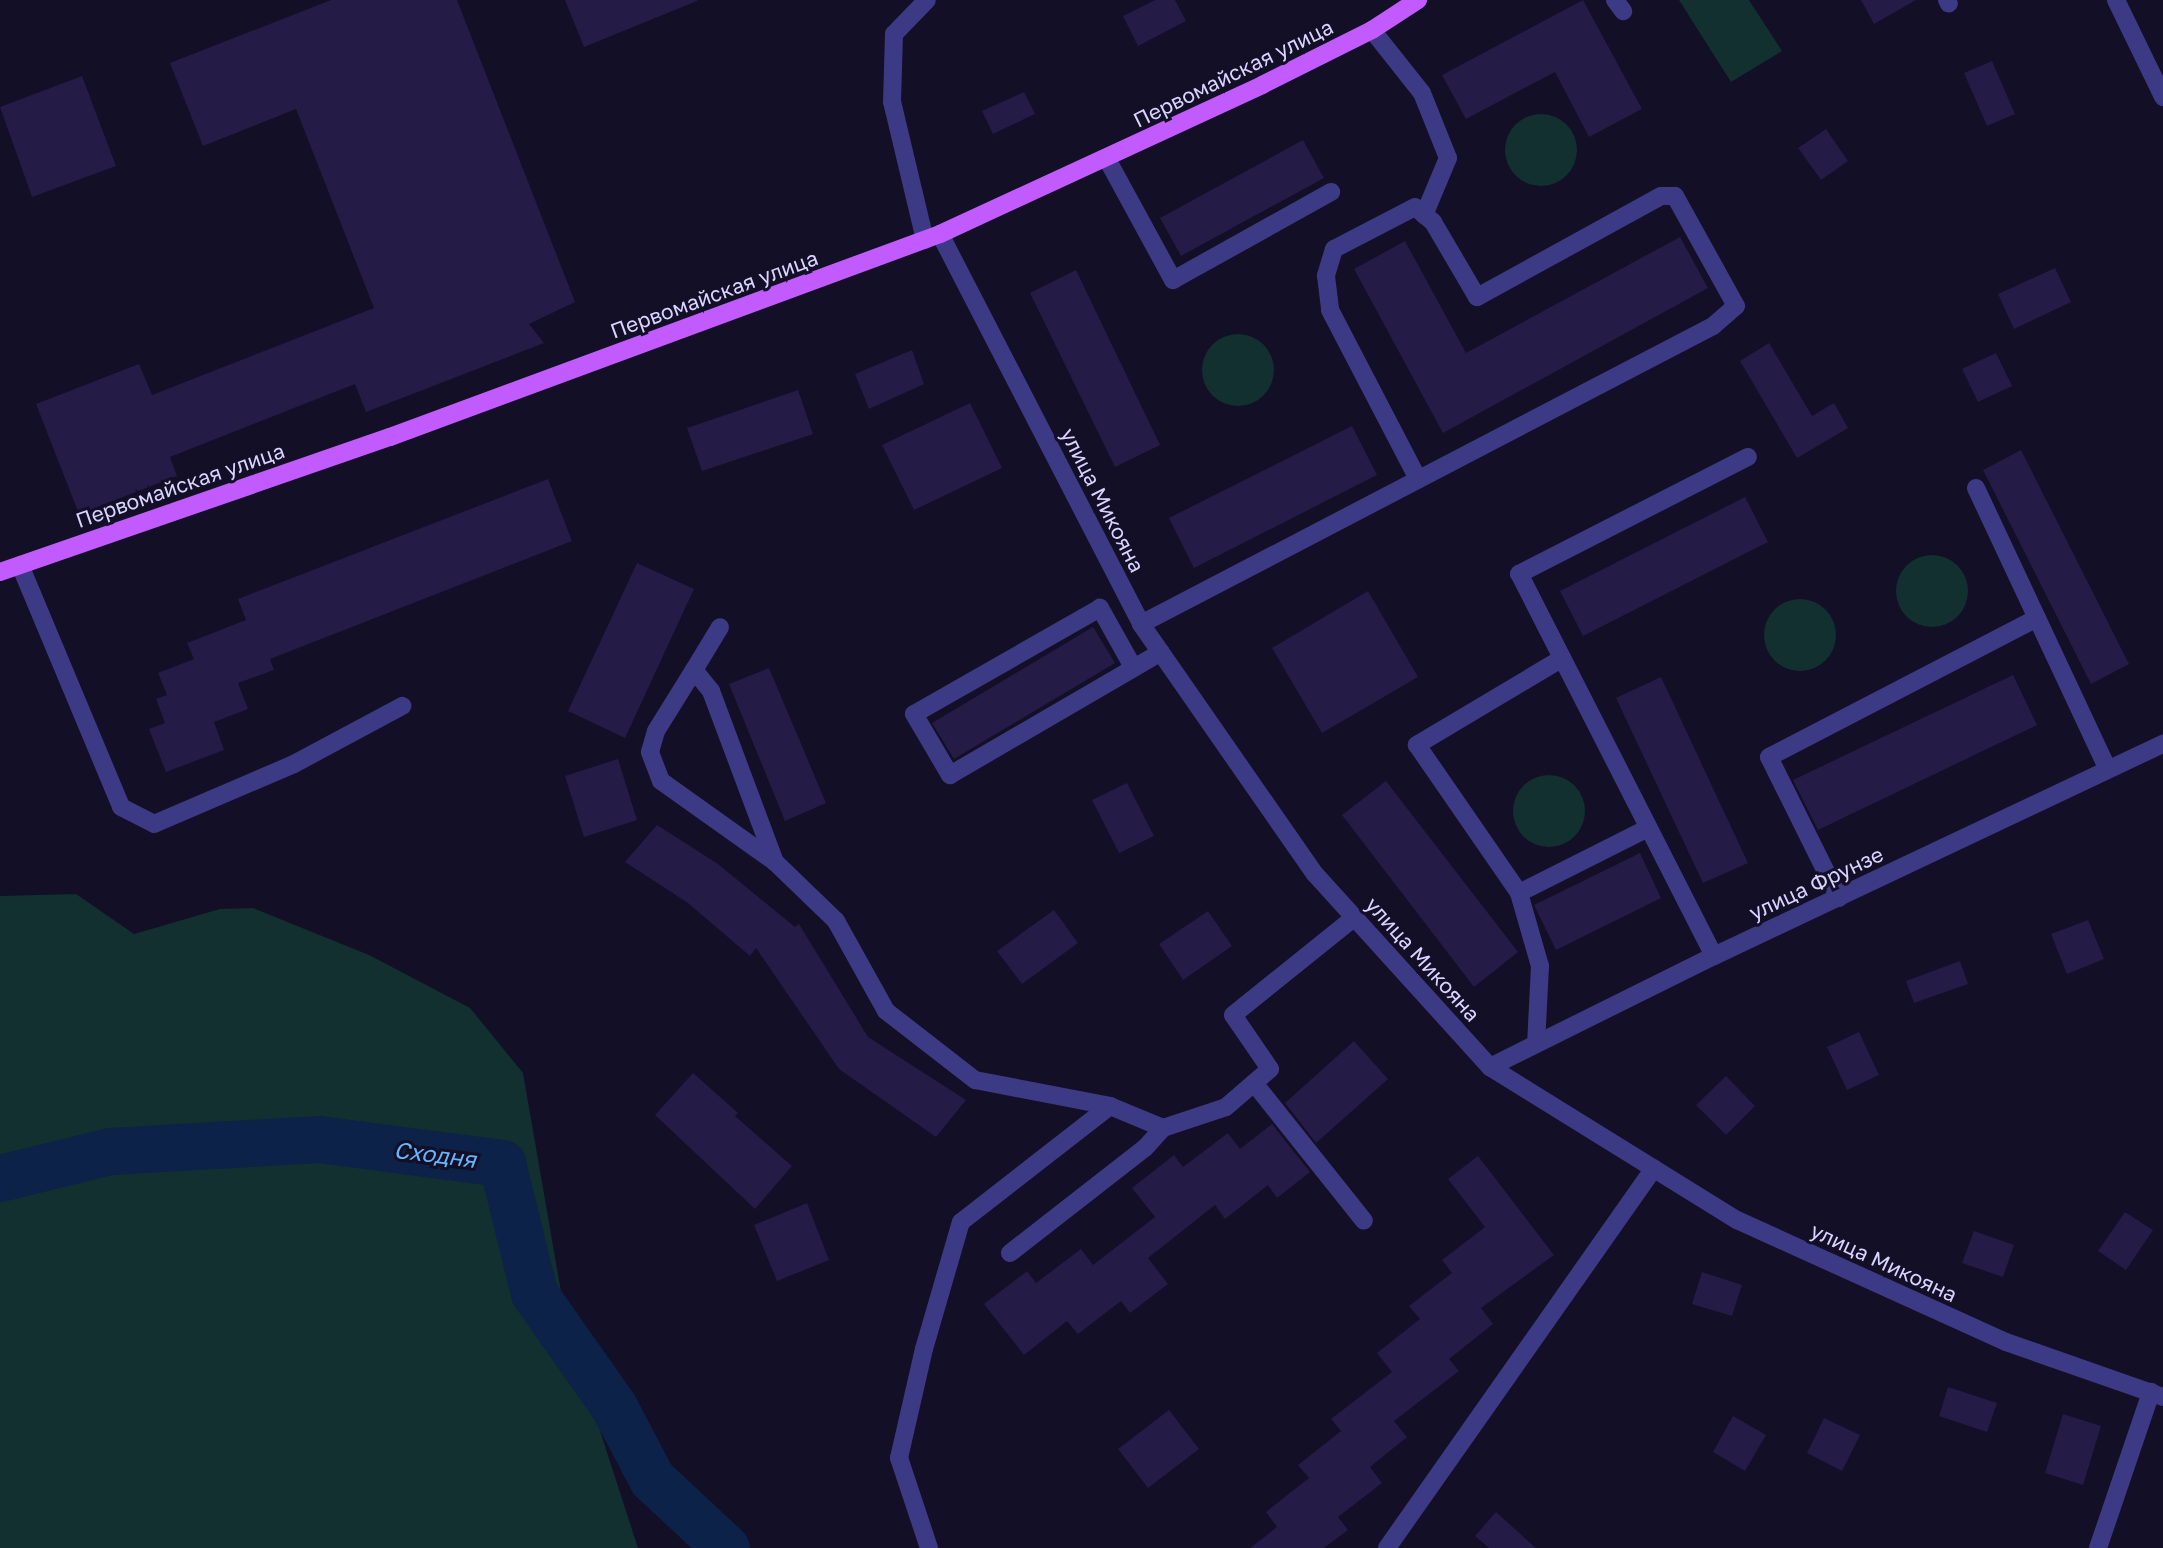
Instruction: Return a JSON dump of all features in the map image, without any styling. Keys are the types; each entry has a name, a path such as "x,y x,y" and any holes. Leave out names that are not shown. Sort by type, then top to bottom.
{"main road":[{"name":"Первомайская улица","path":"0,572 390,437 932,237 1107,159 1372,30 1418,0"}],"street":[{"name":"улица Микояна","path":"927,0 894,34 892,102 932,237 1141,624 1315,874 1490,1067 1737,1220 2006,1342 2157,1394"},
{"path":"2116,0 2163,97"},
{"path":"1372,30 1422,93 1447,158 1424,215"},
{"path":"1107,159 1173,280 1331,192"},
{"path":"1141,624 1713,326 1736,306 1675,196 1661,196 1477,297 1433,222 1415,207 1334,249 1326,276 1330,310 1418,479"},
{"path":"1714,956 1518,574 1748,457"},
{"path":"1976,488 2108,770"},
{"path":"20,565 121,807 154,824 294,764 402,706"},
{"path":"1133,667 1100,608 914,714 950,775 1161,652"},
{"path":"1839,898 1769,757 2037,618"},
{"path":"720,627 656,731 650,752 661,781 775,862 836,921 886,1011 975,1080 1110,1106 1163,1128"},
{"path":"1536,1044 1540,966 1519,893 1417,745 1562,659"},
{"path":"694,670 711,691 775,862"},
{"name":"улица Фрунзе","path":"1490,1067 1714,956 2163,744"},
{"path":"1519,893 1648,828"},
{"path":"1010,1253 1145,1148 1163,1128 1226,1107 1270,1069 1233,1015 1355,918"},
{"path":"1254,1083 1364,1221"},
{"path":"929,1548 899,1458 924,1349 961,1222 1110,1106"},
{"path":"1387,1548 1654,1168"},
{"path":"2098,1548 2157,1394"}],"green space":[{"path":"1679,0 1749,0 1782,51 1731,82"},
{"path":"1534,114 1548,114 1567,124 1577,143 1577,157 1567,176 1548,186 1534,186 1515,176 1505,157 1505,143 1515,124"},
{"path":"1231,334 1245,334 1264,344 1274,363 1274,377 1264,396 1245,406 1231,406 1212,396 1202,377 1202,363 1212,344"},
{"path":"1925,555 1939,555 1958,565 1968,584 1968,598 1958,617 1939,627 1925,627 1906,617 1896,598 1896,584 1906,565"},
{"path":"1793,599 1807,599 1826,609 1836,628 1836,642 1826,661 1807,671 1793,671 1774,661 1764,642 1764,628 1774,609"},
{"path":"1542,775 1556,775 1575,785 1585,804 1585,818 1575,837 1556,847 1542,847 1523,837 1513,818 1513,804 1523,785"},
{"path":"76,894 134,934 220,909 253,908 369,955 470,1008 523,1073 568,1332 638,1548 0,1548 0,896"}],"building":[{"path":"331,0 457,0 575,302 529,324 544,343 366,412 355,384 170,457 177,476 79,514 36,404 139,364 152,395 374,308 296,109 203,146 170,63"},
{"path":"565,0 697,0 697,1 584,47"},
{"path":"1155,0 1175,0 1186,21 1138,46 1123,16"},
{"path":"1583,0 1642,109 1589,137 1555,72 1466,119 1442,75"},
{"path":"1861,0 1916,0 1874,24"},
{"path":"1992,61 2015,114 1987,126 1964,73"},
{"path":"82,76 116,166 32,197 0,107"},
{"path":"1024,92 1035,114 993,134 982,111"},
{"path":"1826,129 1848,161 1821,180 1798,148"},
{"path":"1303,140 1324,178 1181,256 1160,218"},
{"path":"1680,237 1708,288 1443,433 1354,269 1405,241 1466,353"},
{"path":"2055,268 2071,302 2014,329 1998,294"},
{"path":"1076,270 1160,445 1115,467 1030,293"},
{"path":"1769,343 1812,416 1834,403 1848,428 1797,458 1740,361"},
{"path":"912,350 924,384 869,409 855,374"},
{"path":"1996,353 2012,386 1978,402 1962,369"},
{"path":"798,390 813,434 702,471 687,428"},
{"path":"970,403 1002,468 914,510 882,445"},
{"path":"1352,426 1377,475 1194,568 1169,518"},
{"path":"2021,450 2129,664 2091,684 1983,470"},
{"path":"548,479 572,541 270,659 274,670 238,683 248,709 214,722 224,750 166,772 149,729 165,723 156,699 167,695 158,673 194,659 187,643 246,620 238,599"},
{"path":"1745,497 1768,542 1583,636 1560,591"},
{"path":"637,563 694,589 625,738 568,711"},
{"path":"1368,591 1418,677 1322,733 1272,648"},
{"path":"1093,627 1115,663 954,759 932,723"},
{"path":"769,668 826,803 785,821 729,684"},
{"path":"2013,675 2037,725 1818,830 1793,780"},
{"path":"1661,677 1748,863 1703,883 1616,698"},
{"path":"618,759 637,820 584,837 565,776"},
{"path":"1386,781 1518,952 1474,987 1342,815"},
{"path":"1127,783 1154,836 1119,853 1092,800"},
{"path":"657,825 718,864 795,927 799,924 868,1037 966,1100 936,1137 839,1069 756,948 750,956 688,903 625,862"},
{"path":"1640,853 1661,898 1556,950 1534,905"},
{"path":"1054,910 1078,943 1022,984 997,951"},
{"path":"1208,911 1232,946 1183,980 1159,944"},
{"path":"2088,920 2104,959 2067,974 2051,934"},
{"path":"1960,961 1968,984 1914,1003 1906,981"},
{"path":"1859,1032 1879,1075 1847,1090 1827,1047"},
{"path":"1354,1041 1388,1079 1316,1143 1285,1103"},
{"path":"693,1073 738,1113 735,1116 792,1166 755,1209 655,1115"},
{"path":"1726,1076 1755,1106 1726,1135 1696,1105"},
{"path":"1272,1124 1310,1172 1277,1198 1268,1185 1225,1219 1215,1205 1148,1258 1168,1284 1130,1313 1121,1301 1078,1334 1067,1321 1024,1355 984,1304 1027,1271 1036,1283 1081,1249 1093,1265 1155,1217 1132,1188 1174,1155 1183,1167 1228,1133 1240,1149"},
{"path":"1478,1156 1554,1255 1481,1308 1493,1324 1449,1359 1459,1371 1394,1421 1407,1437 1370,1467 1382,1483 1338,1517 1348,1530 1324,1548 1250,1548 1277,1527 1266,1512 1309,1478 1298,1465 1341,1431 1331,1419 1392,1372 1377,1353 1420,1319 1409,1306 1452,1273 1442,1260 1485,1227 1448,1179"},
{"path":"807,1203 829,1260 777,1281 754,1225"},
{"path":"2125,1212 2153,1230 2126,1270 2098,1251"},
{"path":"1974,1231 2014,1245 2003,1277 1962,1263"},
{"path":"1702,1272 1742,1285 1732,1316 1692,1304"},
{"path":"1948,1387 1997,1403 1987,1432 1939,1416"},
{"path":"1169,1410 1199,1449 1148,1488 1118,1449"},
{"path":"2063,1414 2101,1426 2083,1485 2045,1473"},
{"path":"1733,1416 1766,1435 1745,1471 1713,1452"},
{"path":"1824,1418 1860,1435 1842,1471 1807,1453"},
{"path":"1496,1512 1536,1548 1489,1548 1475,1536"}],"waterway":[{"name":"Сходня","path":"0,1178 110,1151 319,1139 502,1163 534,1293 614,1407 652,1479 726,1548"}]}
